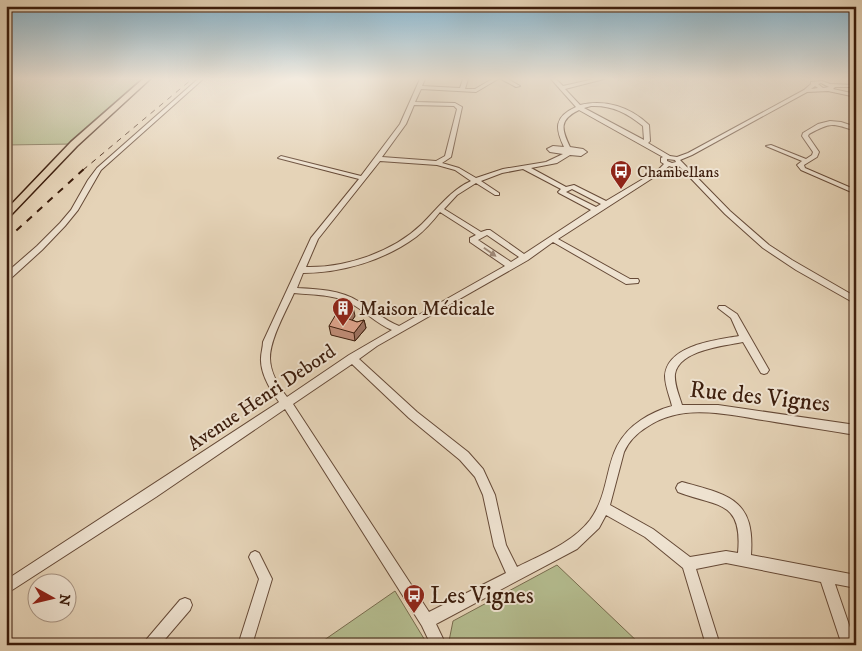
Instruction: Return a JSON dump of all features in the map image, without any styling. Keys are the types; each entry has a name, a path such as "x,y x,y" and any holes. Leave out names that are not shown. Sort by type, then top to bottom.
{"main road":[{"path":"6,215 74,144 113,109"}],"street":[{"path":"6,278 65,222 75,210 91,179 105,163 166,109"},
{"path":"409,109 403,124 378,159 319,232 271,334 266,352 269,375 278,393 427,621 439,645"},
{"path":"437,163 448,157 460,109"},
{"path":"300,270 324,269 350,263 388,250 412,236 451,197 476,181 506,170 562,159 568,151 560,136 561,124 567,114 577,109"},
{"path":"583,109 644,143 667,160 678,161 772,109"},
{"path":"620,109 646,125 647,141 644,143"},
{"path":"856,129 837,122 828,121 806,133 805,136 816,152 815,156 800,165 803,169 856,192"},
{"path":"770,146 806,161"},
{"path":"448,157 457,169"},
{"path":"281,158 363,178"},
{"path":"378,159 437,163 457,169 497,194"},
{"name":"Avenue Henri Debord","path":"6,588 160,488 352,358 398,329 512,266 596,210 660,171 667,160"},
{"path":"678,161 736,221 781,257 814,274 856,301"},
{"path":"523,166 566,188"},
{"path":"596,210 561,192 572,186 606,204"},
{"path":"440,209 480,236"},
{"path":"512,266 473,240 487,232 525,258"},
{"path":"553,239 629,282 635,280"},
{"path":"291,290 321,292 355,302 382,322 398,329"},
{"path":"722,308 734,316 764,370"},
{"path":"678,409 670,375 672,366 679,358 690,351 745,338"},
{"path":"352,358 413,415 464,456 479,474 489,495 500,546 514,575"},
{"name":"Rue des Vignes","path":"427,621 573,544 590,532 604,508 620,450 632,433 652,417 678,409 695,407 856,430"},
{"path":"682,488 703,494 738,510 746,533 744,560"},
{"path":"604,508 649,533 688,564 712,645"},
{"path":"245,645 266,579 255,557"},
{"path":"688,564 726,557 856,582"},
{"path":"826,576 849,645"},
{"path":"151,645 185,605"}],"green space":[{"path":"6,109 113,109 74,144 6,145"},
{"path":"557,565 641,645 451,645 449,641 453,621"},
{"path":"395,591 426,642 422,645 317,645"}],"building":[{"path":"342,304 353,307 346,318 357,322 364,320 354,333 329,326"}],"railway":[{"path":"83,170 156,109"},
{"path":"6,240 84,169"}],"place":[{"name":"Chambellans","path":"621,190"},
{"name":"Maison Médicale","path":"343,327"},
{"name":"Les Vignes","path":"414,614"}]}
